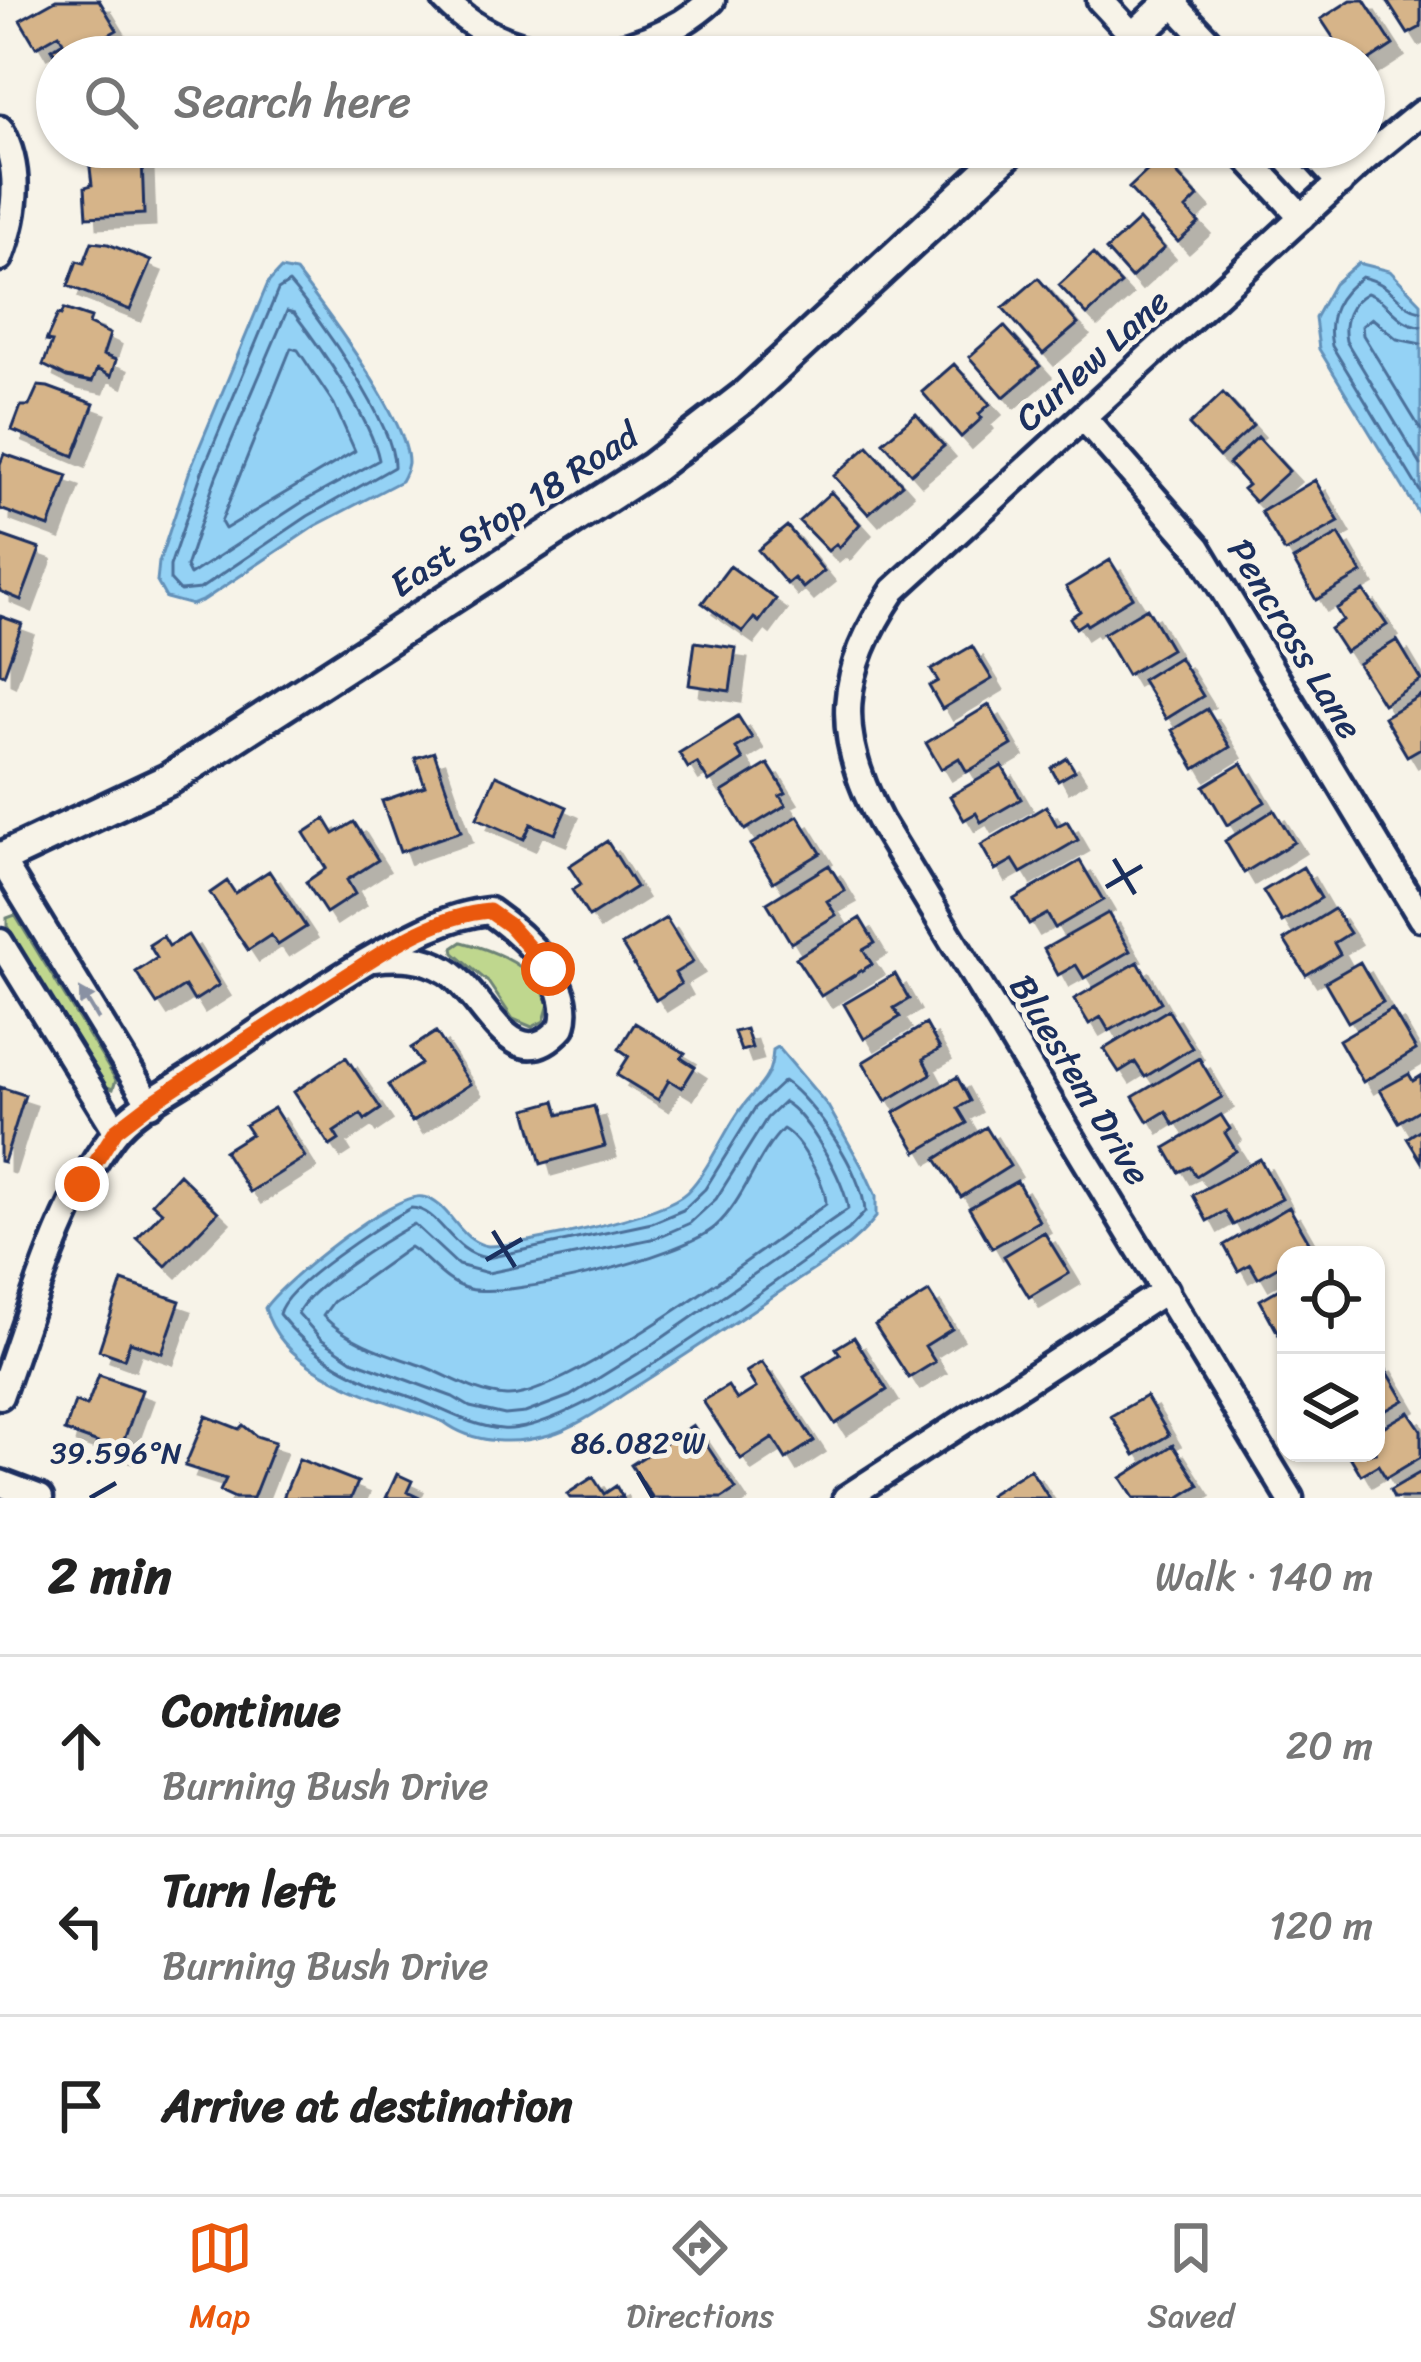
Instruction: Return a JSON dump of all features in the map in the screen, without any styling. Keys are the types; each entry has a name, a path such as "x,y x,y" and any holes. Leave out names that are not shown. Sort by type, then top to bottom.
{"street":[{"path":"445,0 496,36"},
{"path":"654,36 712,0"},
{"path":"1100,0 1124,36"},
{"path":"1144,36 1172,1 1204,36"},
{"name":"Curlew Lane","path":"1385,144 1421,113"},
{"path":"0,129 15,176 12,218 0,258"},
{"name":"East Stop 18 Road","path":"0,858 168,780 652,468 744,397 991,168"},
{"path":"1256,168 1302,217"},
{"path":"1326,168 1340,183"},
{"name":"Curlew Lane","path":"848,687 868,628 893,590 1357,168"},
{"name":"Pencross Lane","path":"1083,417 1198,548 1421,918"},
{"name":"Bluestem Drive","path":"848,687 851,751 861,785 1290,1498"},
{"path":"0,858 150,1104"},
{"path":"0,1396 82,1184 116,1130 150,1104 373,959 455,917 489,911 509,925 548,969 565,1002 562,1027 541,1044 521,1045 508,1038 448,971 425,960 373,959"},
{"path":"0,942 116,1130"},
{"path":"846,1498 1166,1290"},
{"path":"0,1483 40,1498"}],"green space":[{"path":"15,915 116,1080 113,1089 104,1086 7,926 7,918"},
{"path":"462,942 525,970 549,1004 544,1021 532,1027 513,1019 488,982 454,953 453,948"}],"water":[{"path":"1358,263 1390,271 1421,303 1421,517 1319,349 1315,318 1334,284"},
{"path":"281,269 296,272 363,365 405,444 406,470 401,481 315,526 204,600 192,605 166,598 157,582 159,562 191,467 268,283"},
{"path":"778,1047 828,1106 876,1196 876,1217 829,1260 580,1422 522,1440 468,1435 340,1383 293,1352 276,1332 265,1308 275,1296 340,1240 409,1199 433,1201 469,1237 488,1246 592,1228 673,1201 701,1174 766,1078"}],"building":[{"path":"56,0 99,0 117,30 107,36 36,36 36,47 20,20"},
{"path":"1351,0 1364,0 1393,45 1385,50 1385,36 1332,36 1321,19"},
{"path":"1421,0 1421,27 1408,34 1387,1"},
{"path":"90,168 142,168 144,214 87,217 85,187 92,185"},
{"path":"1150,168 1172,168 1198,197 1186,209 1199,223 1178,242 1129,188"},
{"path":"1139,220 1164,248 1131,278 1106,250"},
{"path":"92,242 151,261 130,310 68,286 77,261 84,263"},
{"path":"1093,254 1121,284 1087,315 1059,285"},
{"path":"1038,278 1078,324 1043,354 1003,308"},
{"path":"64,309 91,318 89,324 110,334 103,355 116,360 111,376 97,369 92,382 43,365 52,342 46,341"},
{"path":"1004,326 1040,366 1004,397 969,357"},
{"path":"954,364 990,404 961,437 922,392"},
{"path":"38,386 94,404 74,456 12,430 21,406 29,406"},
{"path":"1223,393 1253,426 1219,457 1189,425"},
{"path":"916,414 944,446 911,474 883,442"},
{"path":"1258,437 1289,471 1255,502 1243,489 1248,485 1229,464"},
{"path":"868,446 902,484 868,514 834,476"},
{"path":"4,454 68,476 49,527 0,509"},
{"path":"1315,480 1339,522 1285,552 1261,512"},
{"path":"831,492 860,524 839,548 836,544 828,551 799,521"},
{"path":"787,526 824,571 803,588 794,578 787,584 758,550"},
{"path":"1339,534 1362,573 1316,600 1293,560"},
{"path":"0,535 40,549 21,600 0,591"},
{"path":"1110,560 1133,597 1076,628 1070,618 1080,611 1066,587"},
{"path":"730,566 776,599 759,622 754,618 743,632 702,603"},
{"path":"1364,591 1387,625 1345,652 1330,629 1343,620 1336,609"},
{"path":"1147,608 1171,649 1127,675 1103,634"},
{"path":"0,616 22,624 4,675 0,673"},
{"path":"1397,640 1421,680 1383,704 1358,664"},
{"path":"695,642 736,648 730,691 689,685"},
{"path":"972,646 992,679 942,709 929,686 938,681 931,670"},
{"path":"1179,657 1203,696 1166,719 1142,680"},
{"path":"1421,695 1421,748 1407,756 1384,717"},
{"path":"989,705 1012,745 967,772 959,758 941,769 926,743"},
{"path":"1207,709 1230,747 1195,769 1172,730"},
{"path":"738,716 752,738 736,748 743,760 709,782 697,763 688,768 679,753"},
{"path":"434,752 461,831 400,852 382,801 425,786 415,758"},
{"path":"1067,758 1075,771 1058,781 1051,768"},
{"path":"1242,763 1265,802 1227,825 1204,786"},
{"path":"768,764 786,793 780,796 786,805 745,830 722,792"},
{"path":"1002,766 1021,799 981,822 976,813 964,820 950,796"},
{"path":"496,775 567,807 555,834 531,824 524,839 477,818"},
{"path":"1046,806 1057,826 1067,821 1078,840 1021,873 1013,860 995,870 981,845"},
{"path":"1274,810 1294,842 1244,873 1225,841"},
{"path":"798,816 821,853 773,882 750,845"},
{"path":"325,819 334,834 354,822 378,860 347,880 355,894 326,913 306,882 326,868 304,833"},
{"path":"607,841 636,887 589,917 572,890 581,884 569,866"},
{"path":"1080,861 1103,900 1055,928 1047,914 1029,924 1014,899"},
{"path":"829,865 845,891 827,901 836,915 791,943 767,903"},
{"path":"1303,867 1321,898 1282,922 1263,891"},
{"path":"269,871 306,927 278,945 271,935 248,950 210,893 227,881 235,893"},
{"path":"1334,909 1350,933 1334,943 1340,954 1306,975 1284,940"},
{"path":"1108,913 1130,951 1084,978 1076,965 1058,975 1044,949"},
{"path":"666,918 693,962 675,973 681,984 656,1000 622,945"},
{"path":"860,918 875,943 863,950 872,964 821,996 796,958"},
{"path":"188,935 219,985 194,1001 185,986 157,1004 136,972 157,958 149,945 163,936 169,946"},
{"path":"1138,962 1161,1002 1109,1031 1101,1017 1089,1024 1074,999"},
{"path":"1360,962 1383,1002 1348,1022 1325,982"},
{"path":"895,974 909,999 894,1008 900,1017 864,1039 844,1004"},
{"path":"1392,1009 1416,1050 1363,1082 1339,1040"},
{"path":"1168,1010 1192,1048 1145,1077 1135,1062 1119,1072 1104,1049"},
{"path":"635,1023 685,1053 681,1058 695,1067 682,1088 669,1080 658,1100 617,1075 629,1056 619,1049"},
{"path":"926,1024 940,1049 923,1059 931,1074 886,1101 863,1062"},
{"path":"746,1029 752,1048 741,1051 734,1032"},
{"path":"436,1032 470,1084 412,1122 388,1085 421,1064 411,1048"},
{"path":"346,1057 381,1109 365,1120 361,1114 334,1132 339,1140 330,1146 294,1092"},
{"path":"1199,1058 1222,1097 1174,1125 1166,1111 1148,1122 1133,1097"},
{"path":"1409,1074 1413,1081 1421,1076 1421,1109 1399,1122 1380,1090"},
{"path":"957,1077 970,1101 958,1108 967,1123 917,1152 894,1113"},
{"path":"0,1087 25,1095 4,1162 0,1161"},
{"path":"555,1101 559,1115 594,1106 605,1146 541,1164 526,1109"},
{"path":"274,1108 305,1157 250,1192 224,1151 251,1134 245,1125"},
{"path":"1221,1115 1236,1151 1196,1176 1190,1167 1179,1172 1165,1148"},
{"path":"986,1127 1010,1166 961,1197 936,1159"},
{"path":"1421,1129 1421,1161 1407,1138"},
{"path":"1260,1159 1282,1199 1233,1225 1225,1211 1207,1221 1193,1195"},
{"path":"179,1174 218,1212 166,1266 137,1238 162,1212 152,1203"},
{"path":"1017,1181 1039,1221 992,1248 969,1208"},
{"path":"1289,1207 1311,1246 1277,1246 1277,1267 1258,1278 1250,1264 1238,1271 1224,1245"},
{"path":"1044,1232 1069,1273 1029,1297 1004,1256"},
{"path":"122,1281 180,1301 162,1353 130,1342 124,1359 99,1350"},
{"path":"1277,1290 1277,1331 1260,1300"},
{"path":"929,1292 952,1329 925,1346 935,1362 909,1378 875,1325"},
{"path":"854,1337 887,1390 835,1424 804,1377 840,1354 836,1348"},
{"path":"762,1362 814,1441 786,1459 773,1438 741,1459 703,1401 728,1386 737,1400 756,1388 746,1372"},
{"path":"1385,1368 1404,1400 1385,1411"},
{"path":"99,1375 142,1390 120,1451 65,1431 75,1402 87,1406"},
{"path":"1146,1396 1169,1435 1135,1455 1111,1416"},
{"path":"1409,1412 1421,1430 1421,1457 1386,1478 1378,1465 1361,1475 1353,1462 1385,1462 1385,1426"},
{"path":"206,1416 239,1429 243,1425 256,1436 275,1442 253,1498 235,1498 220,1491 226,1479 185,1466"},
{"path":"693,1425 736,1489 722,1498 653,1498 631,1465"},
{"path":"1173,1445 1199,1485 1178,1498 1134,1498 1121,1478"},
{"path":"299,1459 358,1482 351,1498 283,1498"},
{"path":"1030,1469 1049,1498 991,1498 989,1495"},
{"path":"1421,1472 1421,1498 1394,1498 1390,1490"},
{"path":"397,1474 412,1481 407,1492 420,1498 386,1498"},
{"path":"593,1477 604,1494 616,1486 623,1498 570,1498 567,1494"}],"route":[{"path":"82,1184 116,1130 150,1104 285,1014 430,928 455,917 489,911 509,925 548,969"}]}
